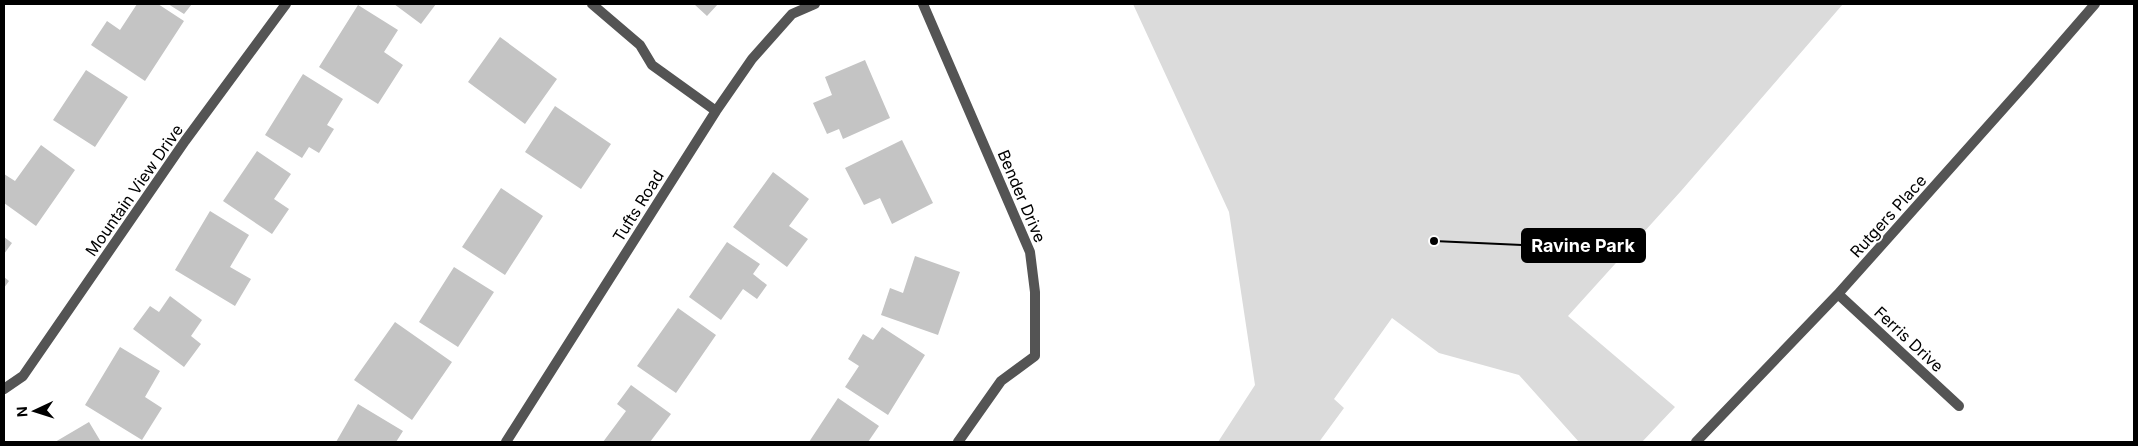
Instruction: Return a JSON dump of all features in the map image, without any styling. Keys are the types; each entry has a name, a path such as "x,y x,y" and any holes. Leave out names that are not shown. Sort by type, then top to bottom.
{"street":[{"name":"Mountain View Drive","path":"4,389 23,376 185,141 286,4"},
{"path":"592,4 640,45 652,65 716,111"},
{"name":"Tufts Road","path":"506,442 716,111 752,59 792,14 815,4"},
{"name":"Bender Drive","path":"923,4 1030,252 1036,292 1035,356 1000,381 958,442"},
{"name":"Rutgers Place","path":"1696,442 1838,294 2030,80 2095,4"},
{"name":"Ferris Drive","path":"1838,294 1960,406"}],"shaded area":[{"path":"1133,4 1843,4 1681,191 1568,316 1675,407 1642,442 1579,442 1519,375 1439,353 1392,318 1334,399 1344,408 1319,442 1218,442 1255,385 1229,212"}],"building":[{"path":"137,4 158,4 184,21 145,81 91,45 107,21 120,30"},
{"path":"168,4 192,4 184,14"},
{"path":"394,4 436,4 421,24"},
{"path":"694,4 718,4 707,16"},
{"path":"358,5 398,30 384,52 403,65 378,104 319,67"},
{"path":"500,37 557,79 525,124 468,82"},
{"path":"865,60 890,118 843,139 839,129 827,134 813,103 832,95 825,77"},
{"path":"86,70 128,97 95,147 53,120"},
{"path":"303,74 343,99 327,125 334,129 319,153 309,147 302,158 265,135"},
{"path":"555,106 611,144 581,189 525,152"},
{"path":"902,140 933,203 892,224 880,198 864,205 845,168"},
{"path":"41,145 75,170 36,226 4,203 4,174 15,181"},
{"path":"257,151 291,174 274,199 289,209 272,234 223,201"},
{"path":"773,172 809,199 789,226 808,239 787,267 733,227"},
{"path":"501,188 543,216 505,275 462,247"},
{"path":"210,211 249,235 230,267 251,279 235,306 175,270"},
{"path":"4,237 12,243 4,254"},
{"path":"727,242 760,264 753,274 767,285 757,299 743,289 721,320 689,297"},
{"path":"915,256 960,272 938,335 881,315 890,288 903,293"},
{"path":"454,267 494,292 458,347 419,322"},
{"path":"4,277 9,281 4,288"},
{"path":"170,296 202,320 191,336 201,344 184,367 133,329 150,306 159,312"},
{"path":"678,308 716,335 676,393 637,366"},
{"path":"395,322 452,362 412,420 354,380"},
{"path":"882,327 925,355 888,415 845,387 859,366 848,359 863,334 873,340"},
{"path":"120,347 160,371 145,397 162,408 142,440 85,405"},
{"path":"631,385 671,414 650,442 603,442 626,411 617,404"},
{"path":"838,398 879,426 868,442 809,442"},
{"path":"358,404 403,431 396,442 336,442"},
{"path":"89,422 101,442 55,442"}],"place":[{"name":"Ravine Park","path":"1434,241"}]}
